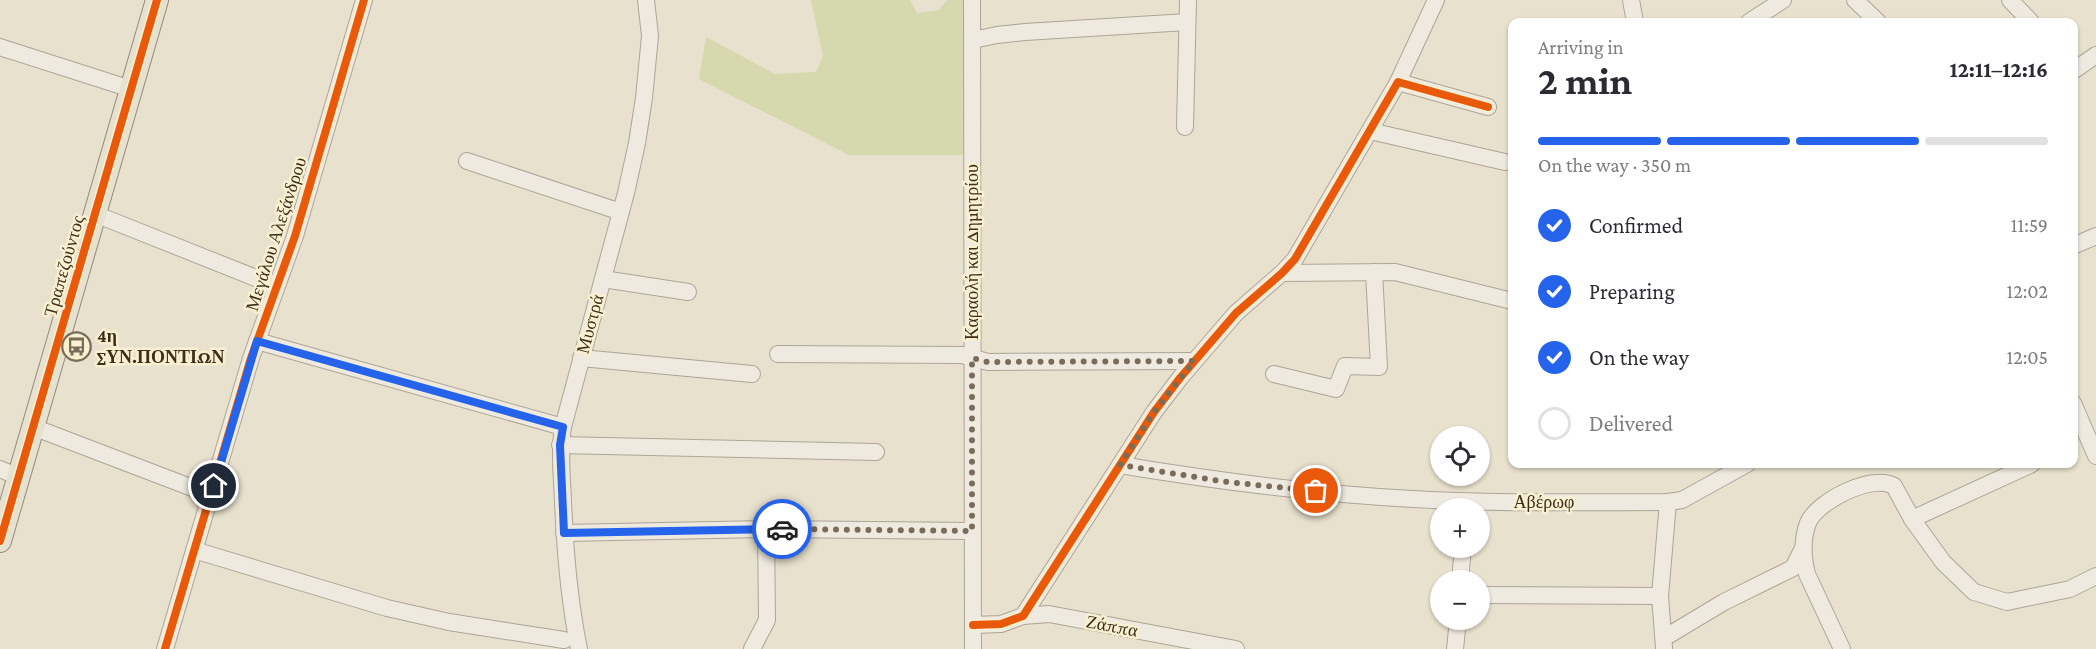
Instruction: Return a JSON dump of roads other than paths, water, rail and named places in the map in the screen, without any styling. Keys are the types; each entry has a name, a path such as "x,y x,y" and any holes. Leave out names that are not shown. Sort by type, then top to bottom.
{"main road":[{"name":"Τραπεζούντος","path":"0,541 9,473 33,427 157,0"}],"street":[{"name":"Μεγάλου Αλεξάνδρου","path":"165,649 257,341 295,236 364,0"},
{"name":"Μυστρά","path":"579,649 570,605 560,445 637,143 650,36 646,0"},
{"name":"Καραολή και Δημητρίου","path":"972,0 974,40 973,649"},
{"path":"1185,127 1188,0"},
{"path":"1023,616 1154,412 1236,313 1295,259 1398,82 1436,0"},
{"path":"1631,0 1634,18"},
{"path":"1755,18 1783,0"},
{"path":"1856,0 1874,18"},
{"path":"2010,0 2027,18"},
{"path":"974,40 1015,33 1187,22"},
{"path":"0,47 131,89"},
{"path":"2078,66 2096,55"},
{"path":"1398,82 1488,106"},
{"path":"1370,131 1505,162"},
{"path":"467,161 621,212"},
{"path":"95,214 276,286"},
{"path":"2078,244 2096,236"},
{"path":"1274,374 1336,389 1345,366 1379,366 1374,272"},
{"path":"1282,273 1395,272 1508,300"},
{"path":"603,279 688,292"},
{"path":"257,341 563,427"},
{"path":"778,354 962,355 988,362 1194,361"},
{"path":"581,358 753,374"},
{"path":"2078,417 2086,439 2096,456"},
{"path":"33,427 211,495"},
{"path":"560,445 876,452"},
{"name":"Αβέρωφ","path":"1120,465 1227,482 1430,501"},
{"path":"1664,644 1660,596 1675,501 1740,468"},
{"path":"1912,519 2023,468"},
{"path":"1664,644 1724,602 1793,568 1804,545 1809,520 1817,511 1847,492 1869,483 1881,482 1894,486 1912,519 1943,562 1974,592 2007,602 2070,589 2096,576"},
{"name":"Αβέρωφ","path":"1490,505 1675,501"},
{"path":"564,533 766,529 972,531"},
{"path":"752,649 767,620 766,529"},
{"path":"1804,545 1807,574 1842,649"},
{"path":"194,550 387,608 562,644 570,605"},
{"path":"1490,595 1660,596"},
{"name":"Ζάππα","path":"974,626 1001,624 1023,616 1049,614 1236,649"},
{"path":"1455,649 1457,630"}],"place":[{"name":"4η ΣΥΝ.ΠΟΝΤΙΩΝ","path":"76,346"}]}
